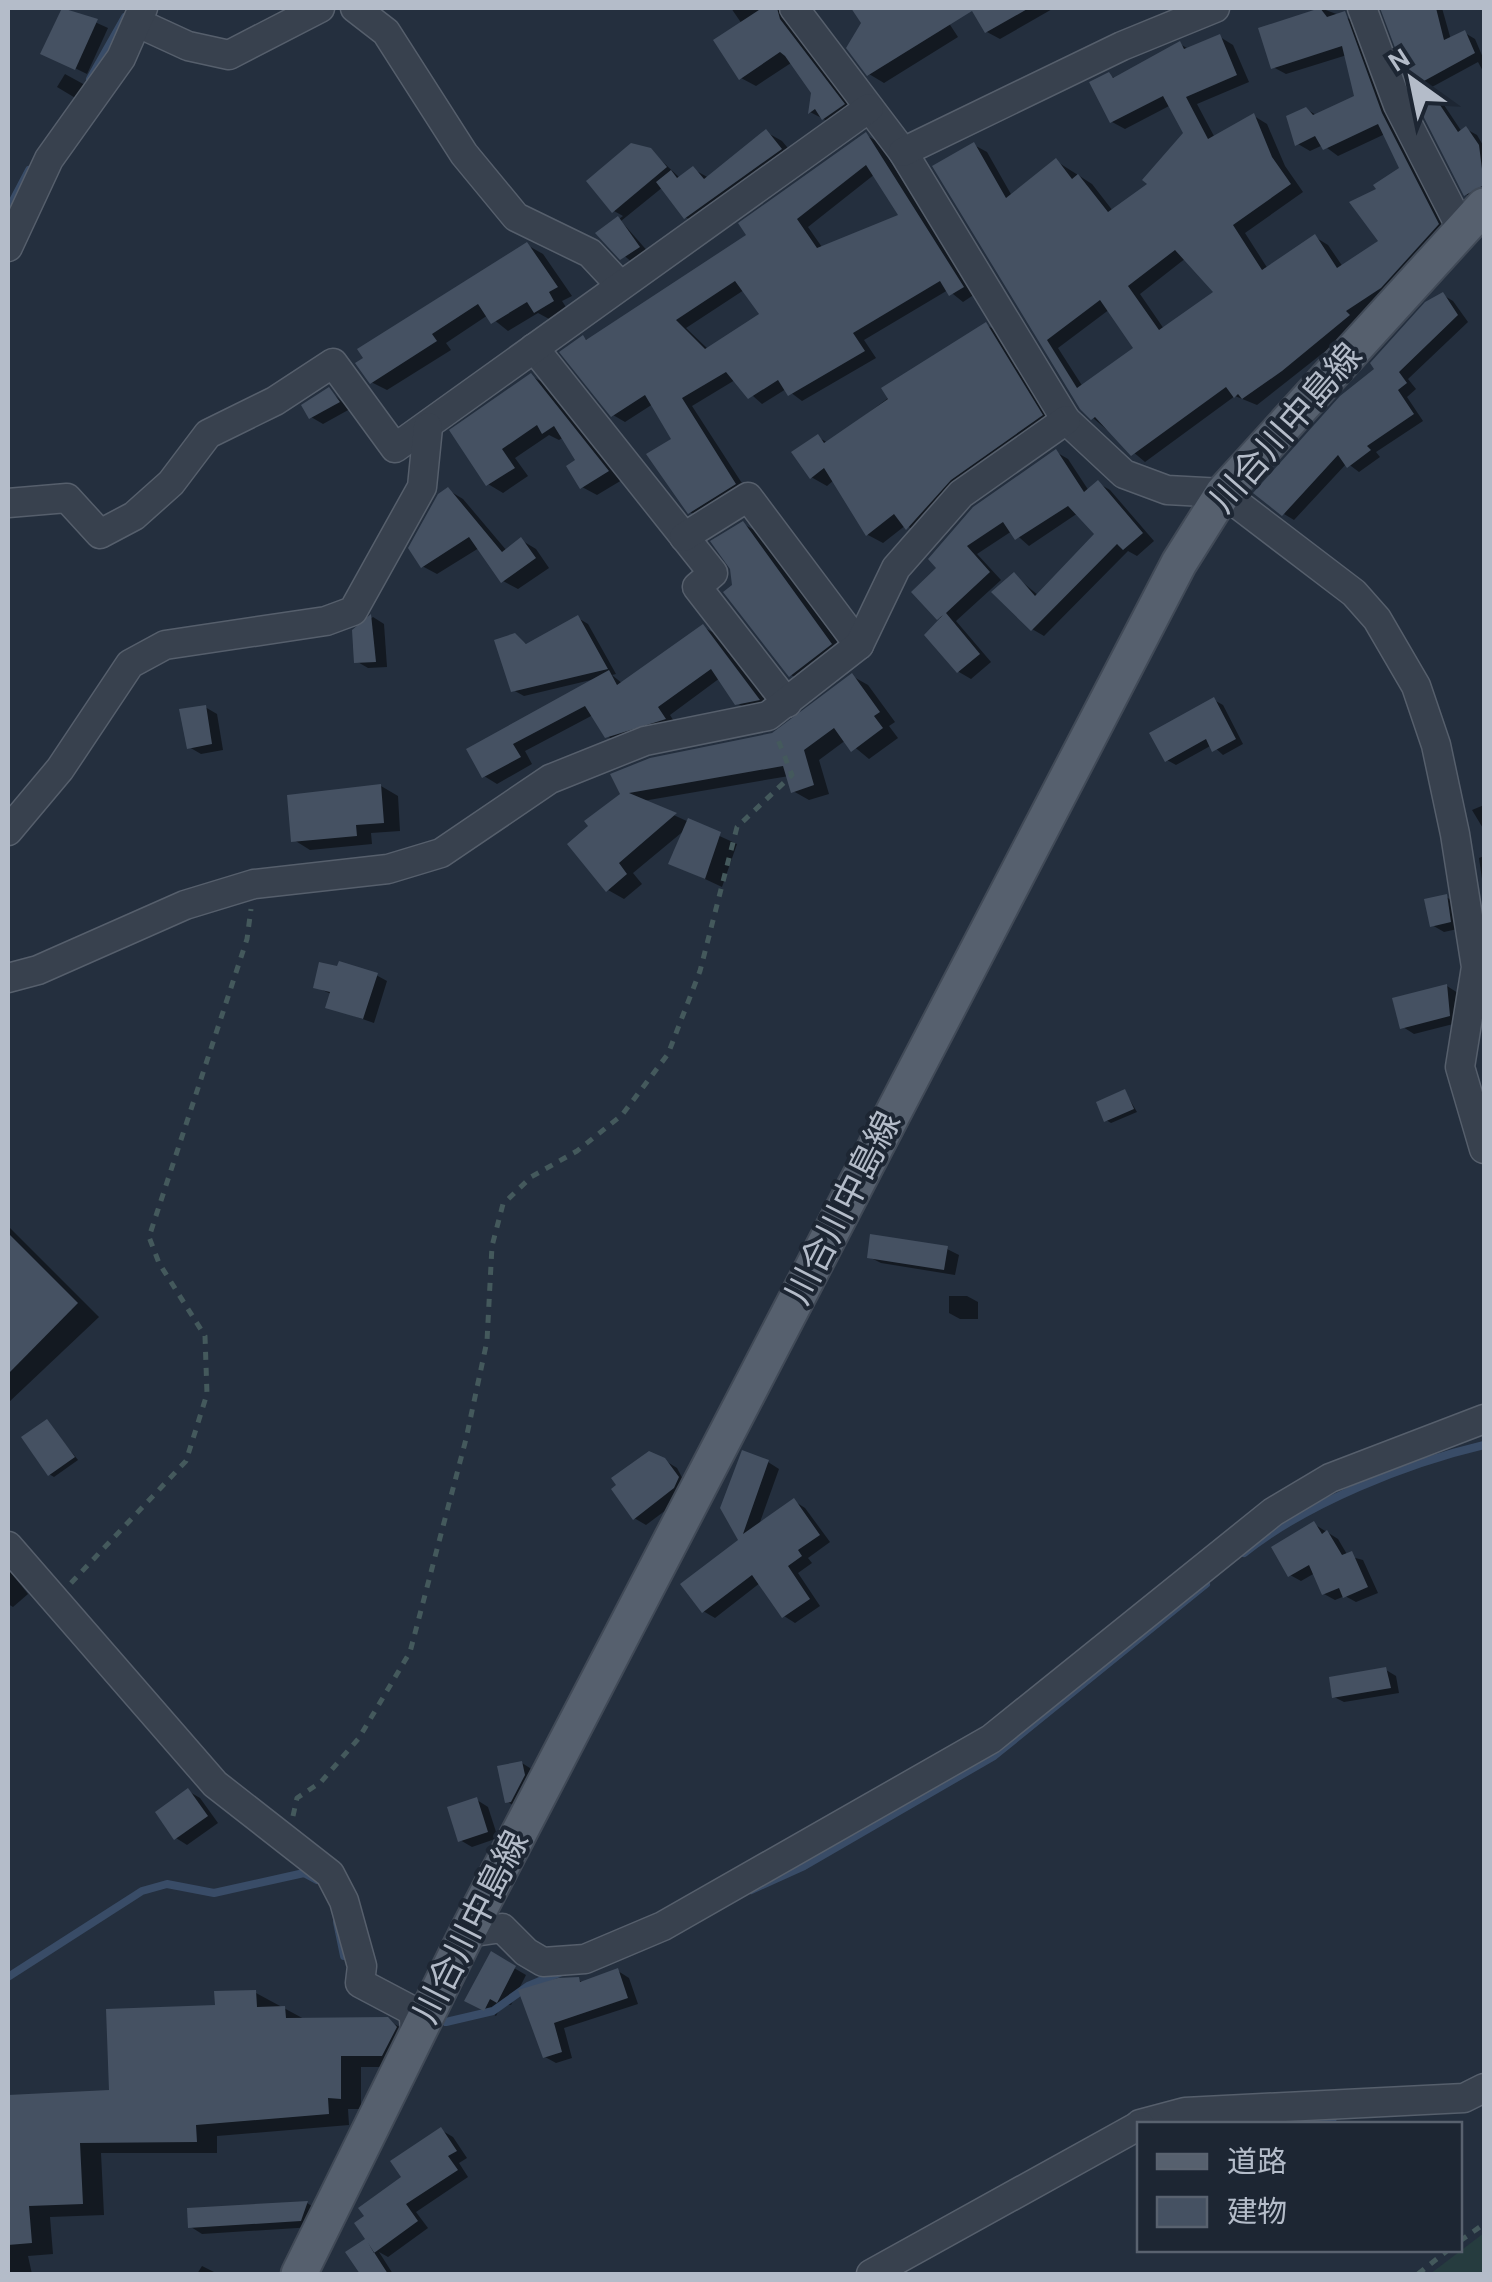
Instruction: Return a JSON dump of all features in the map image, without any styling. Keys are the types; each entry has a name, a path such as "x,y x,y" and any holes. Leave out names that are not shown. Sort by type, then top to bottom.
{"main road":[{"name":"川合川中島線","path":"299,2274 467,1933 1179,563 1223,492 1473,218"}],"street":[{"path":"8,247 49,159 121,58 140,15 188,46 228,55 320,8"},
{"path":"355,8 386,32 464,154 516,216 590,253 619,284"},
{"path":"794,8 903,152 1066,420 1124,474 1166,490 1223,492 1354,592 1377,618 1416,686 1436,745 1476,967 1460,1067 1484,1149"},
{"path":"903,152 1122,46 1215,8"},
{"path":"1362,8 1398,105 1473,218"},
{"path":"8,503 67,498 100,534 134,516 170,483 208,434 275,401 333,364 395,448 868,108"},
{"path":"534,348 713,573 697,587 777,710"},
{"path":"8,978 38,970 185,904 254,884 388,870 441,853 550,780 645,741 777,710 859,645 896,568 961,494 1066,420"},
{"path":"8,831 60,768 130,664 165,645 326,621 353,610 422,487 428,427"},
{"path":"684,537 748,497 859,645"},
{"path":"467,1933 502,1928 526,1952 543,1962 584,1959 664,1926 991,1739 1274,1512 1330,1478 1484,1419"},
{"path":"8,1546 215,1784 297,1852 330,1874 344,1901 362,1966 360,1984 413,2012 416,2037"},
{"path":"1150,2122 1185,2112 1464,2098 1484,2088"},
{"path":"871,2274 1137,2127"}],"path":[{"path":"297,1852 290,1826 297,1798 322,1782 358,1738 410,1652 466,1439 487,1342 492,1246 503,1204 531,1177 577,1151 622,1115 668,1054 700,971 737,827 792,775 777,710"},
{"path":"56,1600 186,1461 207,1394 204,1336 159,1264 149,1237 247,940 254,884"},
{"path":"1462,2240 1484,2224"},
{"path":"1418,2274 1446,2252"}],"green space":[{"path":"1484,2233 1484,2274 1430,2274 1462,2252"}],"building":[{"path":"62,8 98,19 75,70 40,54"},
{"path":"762,8 777,8 780,19 845,104 822,120 815,109 808,114 811,93 780,52 739,80 713,40"},
{"path":"851,8 1029,8 985,33 972,11 867,76 846,48 861,23"},
{"path":"1320,8 1327,17 1345,11 1382,113 1439,224 1381,288 1346,311 1350,315 1282,371 1242,399 1238,394 1234,398 1226,387 1131,456 1095,417 1091,420 1080,409 932,166 974,142 1006,198 1056,158 1072,179 1078,174 1108,212 1147,184 1142,180 1183,133 1163,96 1110,123 1089,82 1109,72 1113,78 1180,41 1184,49 1220,34 1237,75 1186,97 1208,139 1254,113 1272,157 1291,184 1233,225 1262,270 1315,234 1337,268 1378,241 1349,202 1376,189 1373,185 1399,168 1378,124 1323,150 1315,136 1295,146 1286,116 1306,107 1313,115 1354,96 1342,46 1271,69 1258,28","holes":["1175,250 1213,292 1159,330 1128,286","1100,300 1133,348 1077,388 1047,340"]},
{"path":"1380,8 1436,8 1444,40 1465,30 1475,53 1424,81 1458,132 1466,126 1479,145 1484,185 1464,196 1414,98"},
{"path":"766,129 782,149 684,219 656,182 671,170 677,178 693,166 704,179"},
{"path":"866,132 964,287 949,296 940,281 853,333 865,351 788,396 778,380 748,399 726,372 682,398 736,484 688,514 646,454 671,439 645,395 611,417 559,352 583,335 586,340 746,235 738,223","holes":["866,165 898,215 817,248 797,219","735,281 759,314 705,349 676,320"]},
{"path":"631,143 651,148 667,167 612,213 586,181"},
{"path":"618,216 640,247 620,260 595,233"},
{"path":"527,242 558,287 549,292 554,301 534,313 527,302 491,324 478,304 432,334 437,341 370,384 355,363 363,358 357,349"},
{"path":"1443,292 1458,315 1399,372 1407,383 1398,390 1414,414 1367,446 1371,450 1347,468 1338,455 1282,516 1253,493 1340,396 1374,369 1370,363 1425,302"},
{"path":"986,322 1043,415 951,480 906,530 894,514 866,536 824,468 810,479 791,452 818,434 824,443 888,399 881,388"},
{"path":"531,373 609,471 580,489 566,466 575,460 554,426 542,434 537,425 502,449 515,468 486,486 449,430"},
{"path":"329,387 340,402 309,419 301,405"},
{"path":"1056,449 1084,492 1098,480 1143,533 1123,550 1117,544 1031,631 991,592 1014,572 1035,596 1094,534 1068,506 1015,540 1003,522 967,546 990,572 946,613 980,654 957,673 924,635 943,615 937,620 911,592 936,568 928,559 973,507"},
{"path":"448,487 502,552 521,537 536,558 501,583 469,537 421,568 408,548 438,494"},
{"path":"743,521 832,644 789,677 723,592 732,585 730,569 710,541"},
{"path":"371,614 376,662 354,663 352,630"},
{"path":"578,615 608,669 511,692 494,640 515,633 526,644"},
{"path":"703,624 760,700 735,705 711,669 658,707 666,719 605,738 585,706 513,744 521,757 482,778 466,749 609,670 617,685"},
{"path":"852,673 880,712 874,716 883,728 851,752 834,728 804,750 814,785 791,793 783,766 629,793 677,813 619,863 627,874 606,892 567,844 588,826 584,821 620,794 610,774 650,758 772,733"},
{"path":"1214,697 1236,739 1212,752 1206,739 1165,762 1149,733"},
{"path":"206,705 212,744 187,749 179,709"},
{"path":"381,784 384,823 356,825 357,836 291,842 287,795"},
{"path":"688,818 721,832 705,879 668,864"},
{"path":"1447,894 1451,922 1430,927 1424,899"},
{"path":"339,961 378,973 363,1019 325,1008 330,992 313,988 319,962 337,966"},
{"path":"1447,984 1450,1016 1400,1029 1392,998"},
{"path":"1125,1089 1134,1109 1104,1122 1096,1102"},
{"path":"8,1233 78,1303 8,1374"},
{"path":"870,1234 948,1246 944,1270 867,1258"},
{"path":"47,1419 75,1457 48,1476 21,1437"},
{"path":"742,1450 769,1460 743,1534 794,1498 820,1535 798,1550 802,1556 788,1566 810,1599 782,1618 752,1575 702,1613 680,1584 738,1540 720,1508"},
{"path":"649,1451 665,1458 679,1477 674,1488 633,1520 611,1489 616,1485 611,1478"},
{"path":"1314,1521 1322,1534 1327,1530 1342,1555 1352,1551 1368,1587 1343,1598 1339,1588 1322,1595 1309,1565 1288,1577 1271,1547"},
{"path":"1386,1667 1391,1688 1332,1698 1329,1677"},
{"path":"522,1761 525,1775 511,1802 505,1803 497,1766"},
{"path":"188,1788 208,1816 174,1840 155,1812"},
{"path":"477,1797 488,1832 458,1842 447,1807"},
{"path":"491,1951 516,1966 497,2003 490,1999 484,2011 464,2001"},
{"path":"618,1968 628,1998 554,2023 562,2052 543,2058 518,1990 558,1978 579,1977 580,1982"},
{"path":"256,1990 257,2007 285,2006 286,2018 388,2017 397,2027 382,2056 341,2056 341,2099 328,2098 329,2114 196,2125 197,2142 80,2143 83,2204 29,2206 32,2243 8,2245 8,2095 109,2090 106,2009 215,2005 214,1991"},
{"path":"441,2127 457,2151 448,2156 458,2170 406,2204 418,2221 374,2253 388,2274 360,2274 345,2252 365,2239 354,2223 364,2216 358,2208 401,2177 390,2161"},
{"path":"308,2201 301,2221 188,2228 187,2208"}],"waterway":[{"path":"90,79 125,17"},
{"path":"8,210 29,170"},
{"path":"1244,1553 1297,1518 1359,1487 1423,1462 1484,1445"},
{"path":"751,1890 804,1866 994,1756 1206,1584"},
{"path":"8,1977 142,1891 167,1884 214,1893 304,1873 317,1880"},
{"path":"337,1922 344,1956"},
{"path":"446,2022 493,2011 528,1986 564,1971"},
{"path":"1282,2122 1333,2118"}]}
